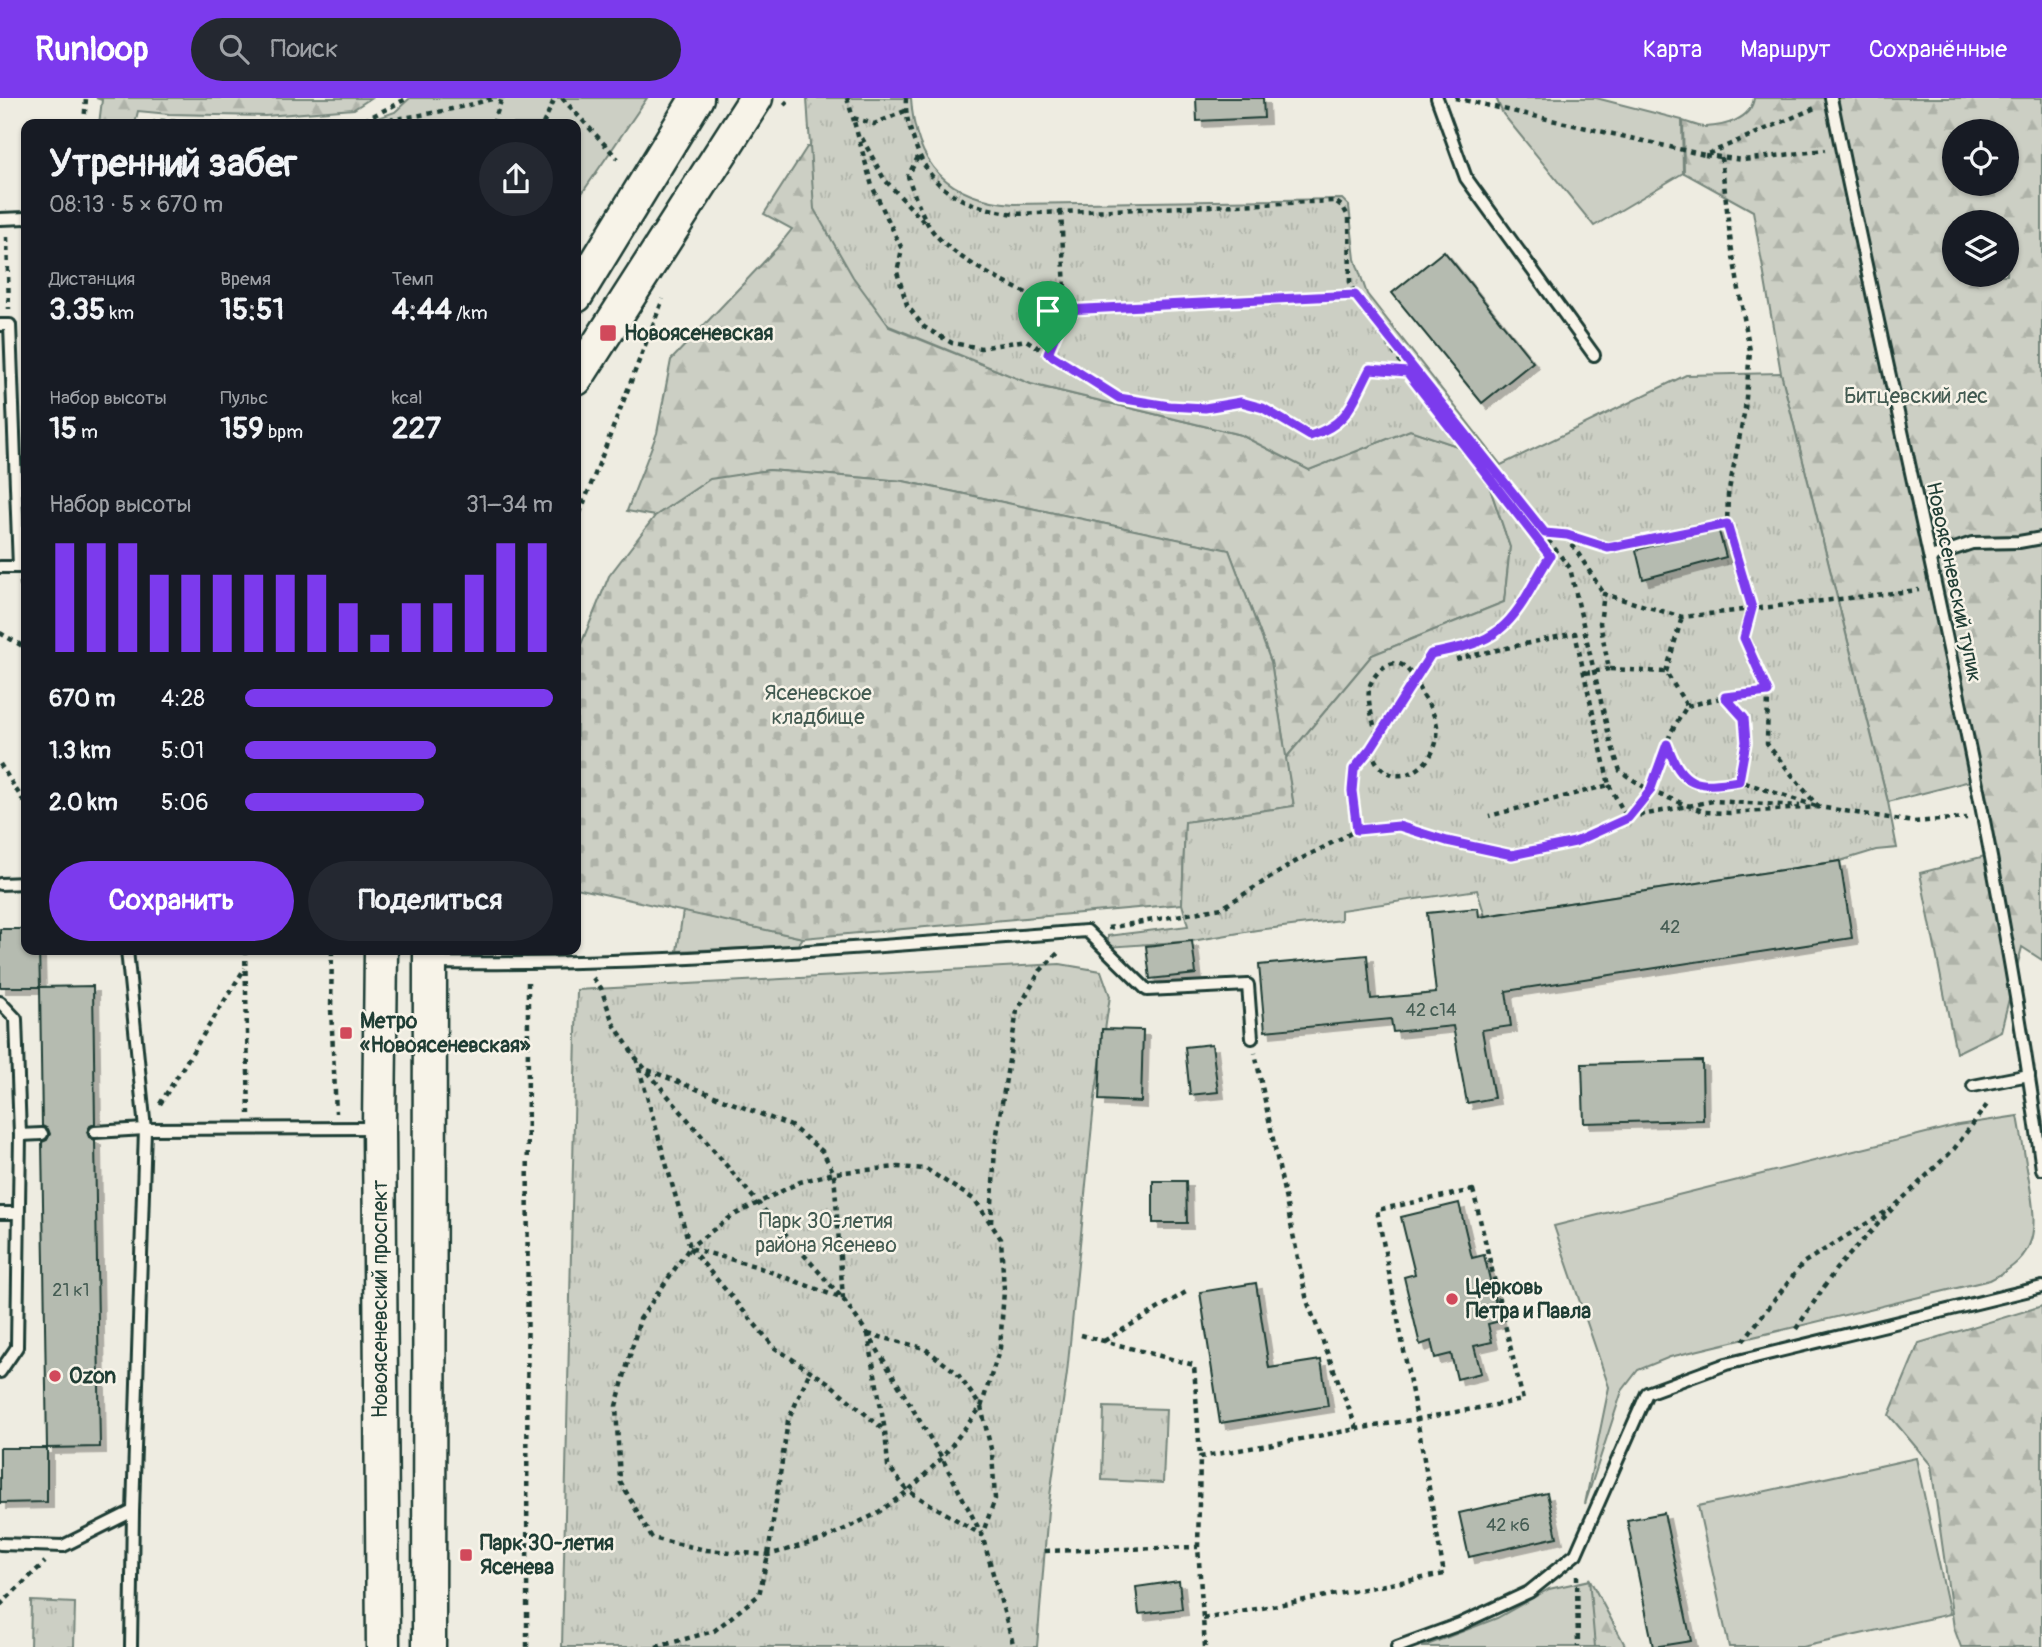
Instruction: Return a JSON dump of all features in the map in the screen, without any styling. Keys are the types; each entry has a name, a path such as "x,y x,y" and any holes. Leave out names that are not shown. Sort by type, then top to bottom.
{"street":[{"path":"581,288 697,98"},
{"path":"581,372 766,106"},
{"name":"Новоясеневский проспект","path":"381,955 379,1128 383,1647"},
{"path":"429,1647 430,956"}],"lane":[{"path":"1437,98 1466,178 1594,355"},
{"name":"Новоясеневский тупик","path":"1831,99 1931,557 2020,1010 2042,1169"},
{"path":"3,218 21,218"},
{"path":"5,325 21,553"},
{"path":"1931,557 1972,543 2019,542 2042,538"},
{"path":"0,567 21,567"},
{"path":"0,884 21,883"},
{"path":"430,956 528,964 722,958 1087,931 1147,990 1248,985 1252,1038"},
{"path":"128,955 145,1129 132,1511 131,1647"},
{"path":"0,1002 16,1019 20,1135 18,1347 0,1372"},
{"path":"1973,1086 2029,1075"},
{"path":"95,1132 145,1129 379,1128"},
{"path":"20,1135 42,1134"},
{"path":"0,1213 18,1213"},
{"path":"1397,1647 1460,1624 1529,1592 1576,1554 1647,1393 1726,1364 2042,1287"},
{"path":"0,1544 62,1546 132,1511"}],"path":[{"path":"84,119 86,98"},
{"path":"367,119 408,98"},
{"path":"403,119 458,109 495,98"},
{"path":"496,119 502,98"},
{"path":"545,119 555,98"},
{"path":"562,98 618,159"},
{"path":"766,106 791,98"},
{"path":"848,98 872,186 902,249 897,272 907,305 924,327 952,343 981,348 1026,340 1119,398 1169,406 1205,408 1241,402 1263,408 1310,436 1328,430 1345,416 1370,369 1407,372"},
{"path":"906,98 905,111 926,171 944,188 967,203 1014,214 1335,201 1343,206 1349,218 1350,282 1355,295 1407,372 1550,556 1516,610 1500,629 1481,641 1431,654 1371,748 1354,769 1352,791 1357,830"},
{"path":"1454,98 1704,155 1744,160 1842,148"},
{"path":"1704,155 1831,99"},
{"path":"853,118 874,124 905,111"},
{"path":"853,118 866,149 884,179 957,253 1030,296 1066,310 1355,295"},
{"path":"919,156 908,176 914,196 931,228"},
{"path":"1721,157 1731,244 1750,351 1745,409 1728,495 1727,524 1752,608 1744,638 1768,692 1767,744 1819,807"},
{"path":"1048,353 1066,310 1061,211"},
{"path":"3,218 5,325"},
{"path":"581,510 665,293"},
{"path":"1355,295 1570,568 1620,772 1650,791 1705,812 1819,807"},
{"path":"1529,531 1567,535 1608,548 1727,524"},
{"path":"1567,535 1604,594 1600,623 1609,669"},
{"path":"1604,594 1682,617 1937,588"},
{"path":"1682,617 1666,672 1687,706"},
{"path":"0,633 21,645"},
{"path":"1456,659 1575,633 1609,785 1628,818"},
{"path":"1481,641 1484,653"},
{"path":"1371,748 1375,764 1387,773 1401,775 1416,772 1425,764 1435,744 1437,726 1428,704 1406,667 1397,663 1385,666 1375,673 1369,691 1377,738"},
{"path":"1584,673 1609,669 1666,672"},
{"path":"1628,818 1650,791 1671,732 1687,706 1725,697 1768,692"},
{"path":"1725,697 1744,718 1746,742 1739,781"},
{"path":"1667,744 1674,764 1686,779 1711,786 1739,781 1819,807"},
{"path":"0,764 21,798"},
{"path":"1489,816 1609,785"},
{"path":"991,1224 995,1146 1017,1011 1040,971 1062,948 1087,931 1222,908 1295,862 1357,830 1399,826 1447,841 1512,855 1575,842 1628,818 1713,801 1819,807 1914,822 1982,816"},
{"path":"245,955 249,1129"},
{"path":"332,955 331,1009 337,1128"},
{"path":"582,963 601,988 613,1023 636,1058 843,1299 868,1334 943,1458 982,1535 1014,1647"},
{"path":"527,1647 528,964"},
{"path":"145,1129 245,968"},
{"path":"1252,1038 1307,1301 1357,1429"},
{"path":"636,1058 690,1247 775,1348 829,1383 885,1431"},
{"path":"648,1069 791,1126 822,1152 834,1173 843,1299"},
{"path":"1782,1351 1836,1269 1894,1207 1954,1149 2006,1080"},
{"path":"897,1167 926,1169 975,1200 991,1224 1001,1239 1004,1290 1000,1348 981,1406 943,1458 908,1492 876,1514 822,1540 768,1555 706,1550 652,1538 620,1481 616,1406 640,1319 690,1247 732,1216 800,1182 834,1173 897,1167"},
{"path":"1200,1457 1357,1429 1417,1419 1523,1400 1472,1190 1377,1210 1417,1419 1444,1574 1203,1619"},
{"path":"1726,1364 1803,1264 1894,1207"},
{"path":"690,1247 755,1266 843,1299"},
{"path":"1103,1341 1186,1292"},
{"path":"868,1334 923,1348 957,1373 981,1406 992,1453 995,1499 982,1535"},
{"path":"868,1334 885,1431 888,1466 908,1492 982,1535"},
{"path":"1081,1335 1194,1365 1200,1457 1198,1547 1205,1647"},
{"path":"656,1647 714,1631 759,1595 768,1555 788,1421 810,1371"},
{"path":"0,1605 62,1546"},
{"path":"1045,1551 1198,1547"},
{"path":"1576,1554 1578,1647"}],"green space":[{"path":"96,98 371,98 354,109 265,116 138,111 136,119 100,119 102,100"},
{"path":"410,98 647,98 581,195 581,119 375,119 395,112"},
{"path":"807,98 911,98 914,122 928,160 953,186 991,201 1014,204 1342,199 1349,206 1355,259 1367,294 1501,465 1686,375 1781,373 1888,802 1897,848 1876,850 1840,861 1485,916 1477,890 1341,910 1341,920 1192,941 1108,947 1108,936 1188,926 1182,904 1185,822 1294,806 1286,758 1372,655 1504,602 1510,547 1478,453 1410,430 1309,470 1241,435 1031,384 889,326 853,277 814,209"},
{"path":"1496,98 1596,98 1682,120 1683,173 1594,226 1503,114"},
{"name":"Битцевский лес","path":"1754,98 2042,98 2042,960 2022,947 2001,1031 1956,1053 1920,873 1989,855 1974,780 1888,802 1781,373 1753,211 1684,173 1683,121 1702,127 1720,125 1736,120 1748,112"},
{"path":"807,147 833,149 889,327 1031,384 1241,435 1309,470 1410,430 1478,453 1510,547 1504,602 1372,655 1286,758 1271,662 1229,550 903,481 769,470 710,480 655,516 627,511 657,433 671,360 792,229 764,214"},
{"name":"Ясеневское кладбище","path":"769,470 903,481 1229,550 1271,662 1294,806 1185,822 1182,904 803,938 581,889 581,644 609,576 655,516 710,479"},
{"path":"683,911 803,938 797,946 677,951"},
{"name":"Парк 30-летия района Ясенево","path":"1060,964 1101,971 1110,996 1094,1105 1067,1373 1048,1510 1037,1647 562,1647 577,990"},
{"path":"2018,1116 2032,1198 2033,1227 2026,1251 2018,1261 1990,1280 1670,1357 1638,1370 1622,1391 1585,1504 1609,1387 1554,1226 1958,1125"},
{"path":"2042,1306 2042,1647 1961,1647 1954,1628 1931,1465 1889,1415 1919,1343"},
{"path":"1104,1407 1166,1409 1163,1483 1102,1480"},
{"path":"1916,1458 1950,1614 1802,1647 1729,1647 1698,1506"},
{"path":"1589,1578 1626,1647 1595,1647"},
{"path":"1590,1580 1596,1647 1422,1647 1497,1618 1549,1589"},
{"path":"31,1601 75,1603 74,1647 30,1647"}],"building":[{"path":"1196,98 1263,98 1264,118 1197,121"},
{"path":"1444,251 1533,362 1482,403 1392,293"},
{"path":"1718,528 1726,557 1643,579 1636,550"},
{"path":"1840,861 1852,938 1506,991 1511,1026 1482,1030 1494,1098 1467,1103 1453,1026 1393,1032 1391,1019 1265,1031 1259,965 1367,955 1371,999 1436,993 1427,913 1478,908 1479,917"},
{"path":"0,929 21,929 21,955 39,955 40,987 0,987"},
{"path":"1192,941 1196,974 1150,979 1146,946"},
{"path":"93,986 95,1124 90,1126 87,1132 89,1137 95,1140 100,1447 47,1448 42,1142 47,1140 50,1134 48,1129 42,1126 40,987"},
{"path":"1102,1029 1143,1030 1141,1102 1099,1100"},
{"path":"1212,1044 1218,1092 1190,1095 1185,1047"},
{"path":"1702,1061 1703,1120 1584,1123 1582,1064"},
{"path":"1153,1181 1186,1181 1187,1223 1153,1223"},
{"name":"Церковь Петра и Павла","path":"1459,1203 1472,1258 1484,1255 1500,1321 1488,1324 1492,1342 1474,1346 1481,1373 1457,1379 1451,1354 1435,1358 1431,1341 1420,1345 1404,1277 1415,1274 1401,1217"},
{"path":"1256,1283 1269,1368 1321,1360 1328,1406 1220,1423 1200,1292"},
{"path":"0,1448 47,1448 47,1502 0,1503"},
{"path":"1547,1493 1557,1537 1469,1557 1459,1513"},
{"path":"1664,1513 1691,1641 1653,1647 1627,1520"},
{"path":"1179,1581 1182,1609 1139,1614 1136,1587"}],"place":[{"name":"Новоясеневская","path":"608,333"},
{"name":"Метро «Новоясеневская»","path":"346,1033"},
{"name":"Церковь Петра и Павла","path":"1452,1299"},
{"name":"Ozon","path":"55,1376"},
{"name":"Парк 30-летия Ясенева","path":"466,1555"}],"route":[{"path":"1355,295 1545,533 1567,535 1608,548 1727,524 1752,608 1744,638 1768,692 1725,697 1744,718 1746,742 1739,781 1711,786 1686,779 1674,764 1667,744 1650,791 1628,818 1575,842 1512,855 1447,841 1399,826 1357,830 1352,791 1354,769 1371,748 1431,654 1481,641 1500,629 1516,610 1550,556 1407,372 1370,369 1345,416 1328,430 1310,436 1263,408 1241,402 1205,408 1169,406 1119,398 1048,353 1066,310 1355,295"}]}
